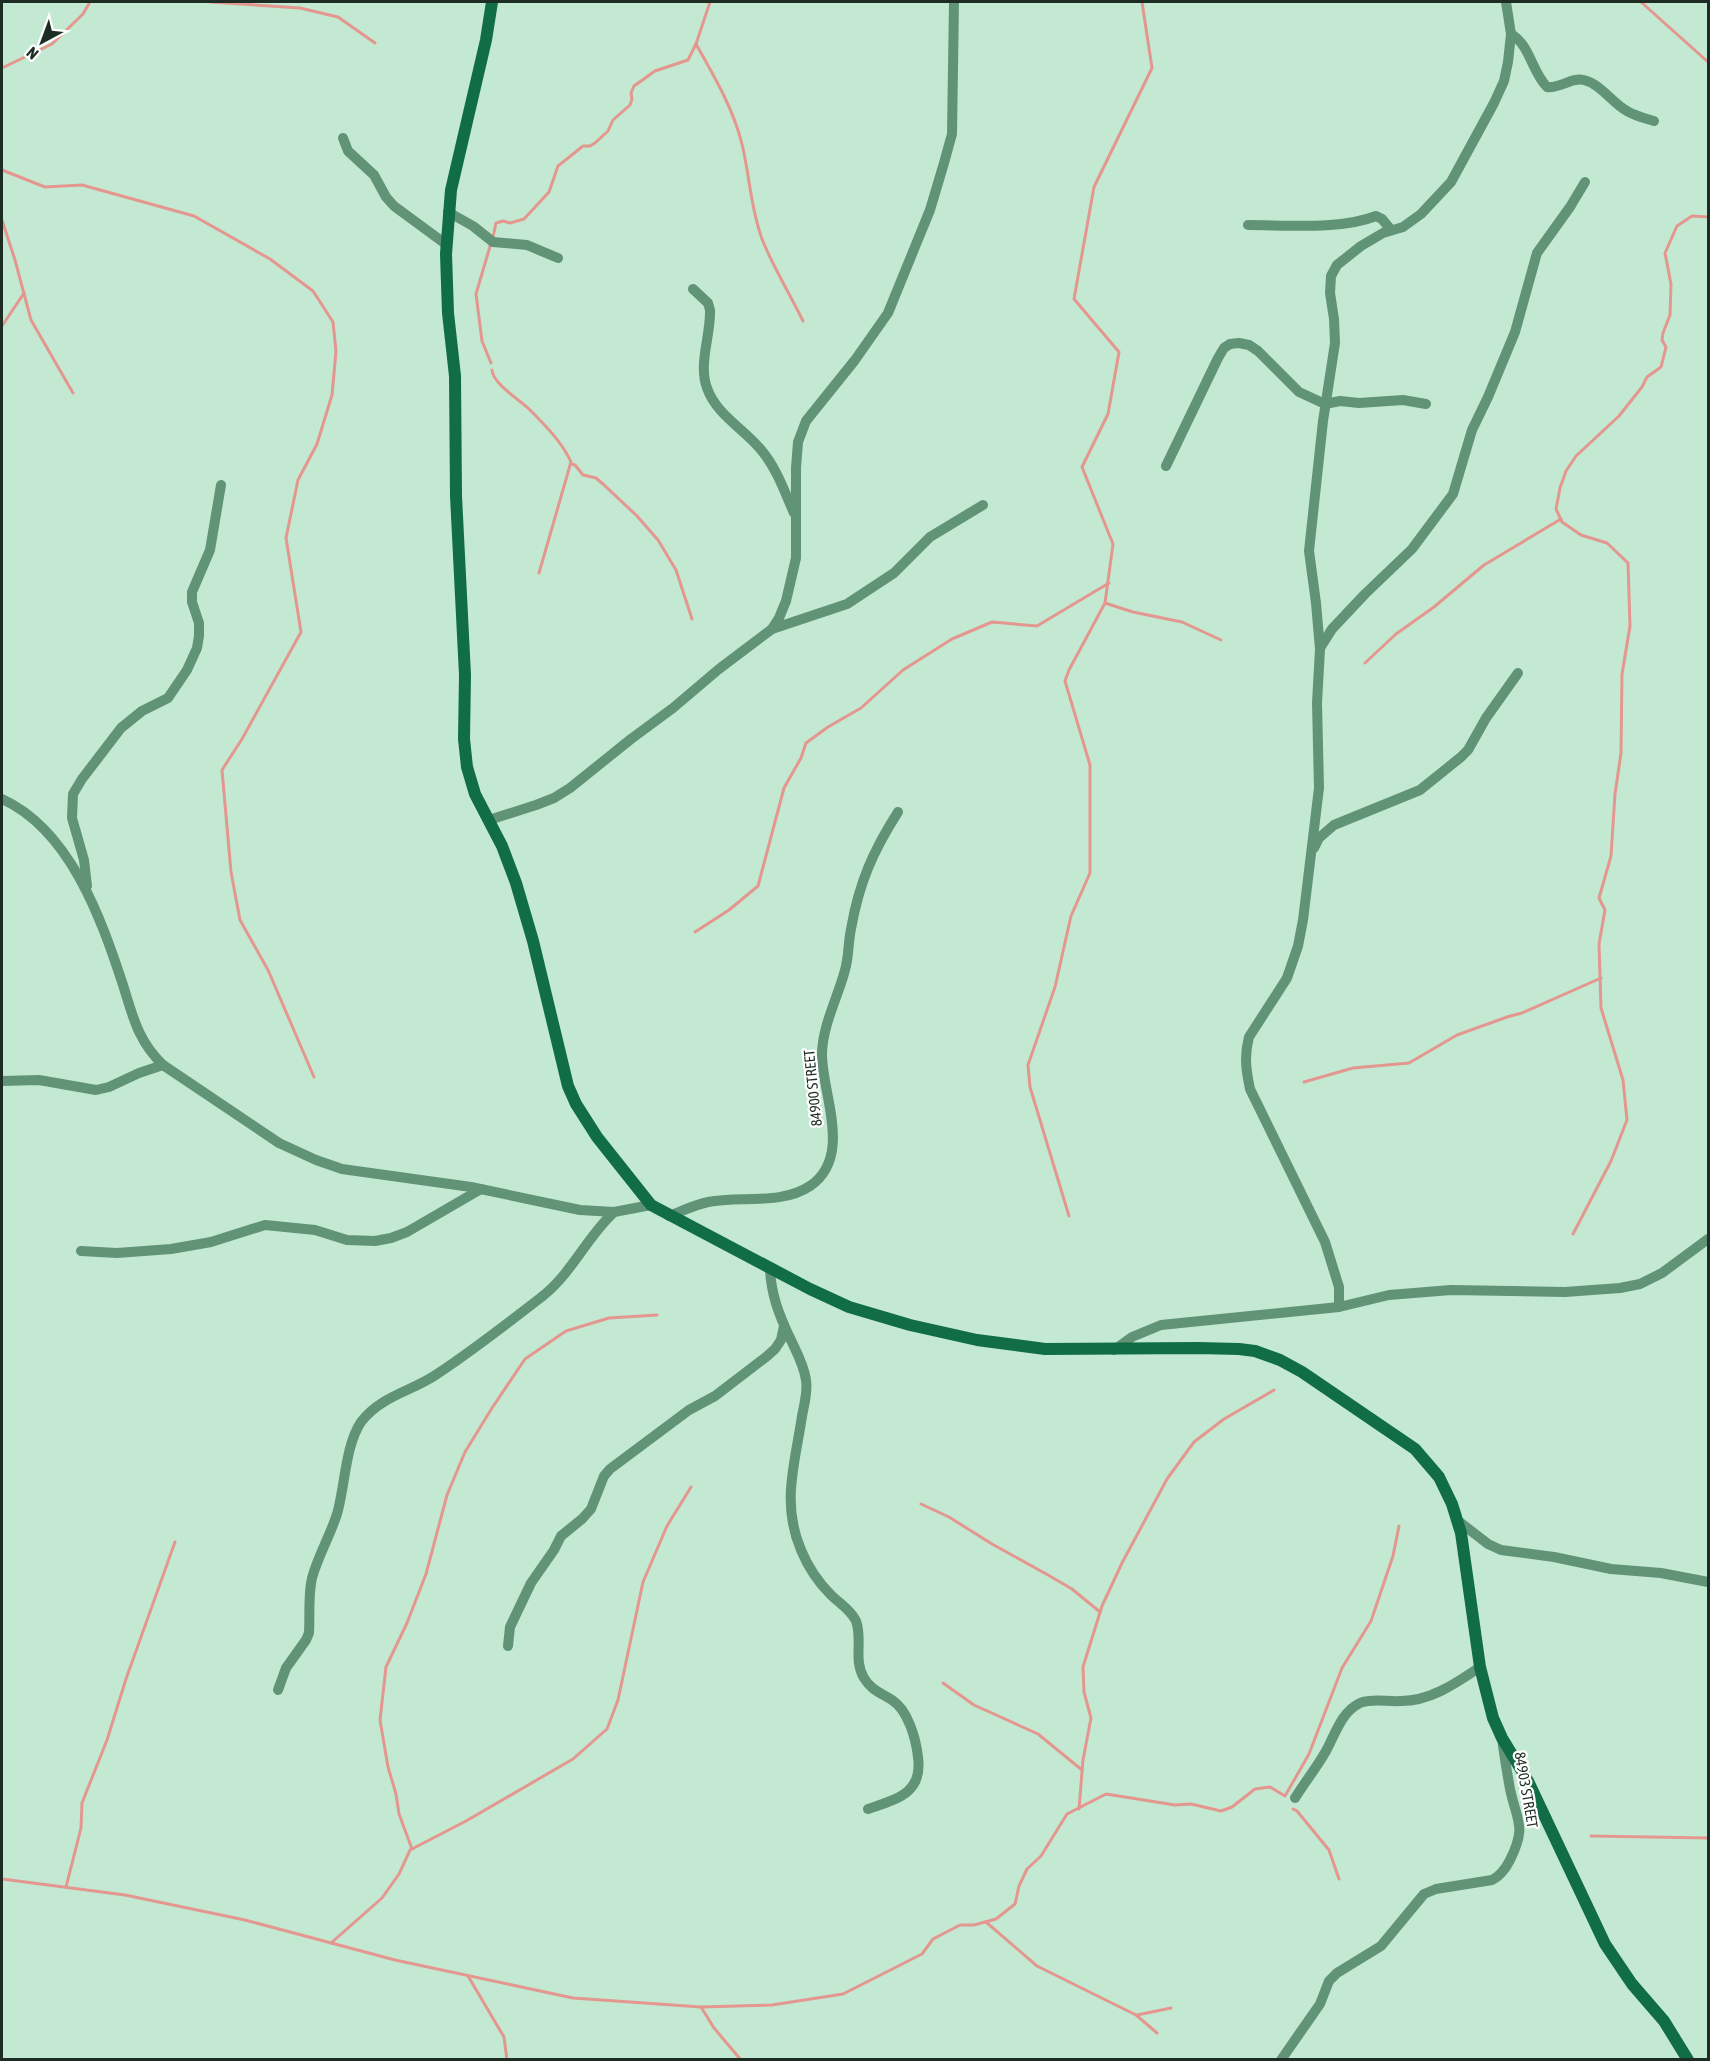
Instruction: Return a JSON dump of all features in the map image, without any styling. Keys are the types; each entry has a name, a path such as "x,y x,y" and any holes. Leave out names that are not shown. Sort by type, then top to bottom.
{"street":[{"path":"492,2 486,40 451,190 448,212 448,313 455,376 456,496 465,675 464,739 467,767 475,794 502,846 516,883 533,941 568,1086 576,1104 597,1137 651,1205 770,1269 849,1307 910,1325 977,1340 1045,1349 1239,1349 1255,1351 1280,1360 1302,1372 1415,1449 1439,1477 1452,1504 1461,1533 1480,1667 1493,1718 1502,1738 1528,1781 1605,1944 1632,1984 1664,2021 1688,2060"},
{"path":"772,629 786,601 796,558 798,442 806,421 861,352 888,313 904,278 936,191 952,134 954,2"},
{"path":"1339,1306 1340,1287 1325,1242 1250,1089 1245,1066 1249,1037 1287,978 1298,946 1319,788 1317,703 1320,649 1308,551 1325,404 1335,343 1330,293 1331,276 1337,265 1360,246 1373,238 1402,227 1421,214 1450,182 1504,81 1511,34 1506,2"},
{"path":"1511,34 1525,50 1547,87 1555,87 1576,80 1587,81 1627,112 1653,121"},
{"path":"343,138 348,150 374,175 386,197 394,206 447,244"},
{"path":"1320,649 1332,629 1412,549 1453,494 1472,430 1515,332 1537,253 1585,182"},
{"path":"448,212 473,226 493,242 527,244 558,258"},
{"path":"1248,225 1341,224 1377,216 1391,230"},
{"path":"693,289 708,303 710,310 704,375 707,389 723,413 763,452 796,519"},
{"path":"1166,466 1218,357 1230,344 1249,345 1299,392 1325,404 1340,401 1359,404 1381,400 1403,400 1426,404"},
{"path":"88,895 84,860 72,818 74,794 82,779 121,728 142,711 168,698 187,670 200,636 192,592 210,550 221,485"},
{"path":"489,820 554,798 570,788 772,629 847,604 894,573 930,537 983,505"},
{"path":"1311,854 1319,838 1334,825 1420,790 1461,757 1468,750 1486,718 1518,673"},
{"path":"2,799 26,813 71,862 111,948 136,1027 145,1044 163,1065 279,1143 342,1169 481,1189 570,1208 614,1212 651,1205"},
{"name":"84900 STREET","path":"669,1216 709,1202 793,1194 811,1186 822,1173 831,1156 833,1128 822,1056 823,1040 847,962 852,923 867,867 898,812"},
{"path":"2,1081 39,1080 96,1090 163,1065"},
{"path":"81,1251 117,1253 171,1249 211,1242 265,1225 315,1230 347,1240 375,1241 407,1232 481,1189"},
{"path":"278,1690 286,1668 297,1655 309,1633 312,1579 337,1513 353,1440 361,1423 381,1402 431,1378 543,1295 562,1279 575,1263 587,1242 614,1212"},
{"path":"1114,1350 1132,1337 1161,1325 1339,1306 1389,1295 1451,1290 1565,1292 1620,1288 1640,1284 1662,1273 1708,1239"},
{"path":"770,1269 771,1288 784,1326 804,1368 807,1382 792,1471 789,1506 793,1528 801,1551 815,1577 850,1612 856,1622 859,1670 869,1686 893,1700 902,1709 918,1758 917,1777 911,1789 901,1797 868,1809"},
{"path":"508,1646 510,1627 531,1582 561,1536 591,1509 604,1476 610,1469 689,1410 715,1396 766,1357 781,1340 784,1326"},
{"path":"1457,1520 1488,1544 1501,1550 1554,1557 1611,1569 1661,1573 1708,1582"},
{"path":"1295,1798 1349,1711 1361,1702 1385,1700 1402,1702 1425,1697 1446,1689 1480,1667"},
{"name":"84903 STREET","path":"1281,2060 1320,2004 1329,1981 1337,1972 1380,1946 1424,1894 1436,1889 1497,1878 1508,1864 1519,1841 1520,1821 1511,1793 1502,1738"}],"waterway":[{"path":"2,68 52,44 83,14 90,2"},
{"path":"210,2 300,8 338,17 375,43"},
{"path":"493,237 496,223 503,221 510,223 524,219 549,192 558,166 583,146 595,143 608,131 613,120 630,105 634,86 655,71 688,60 696,44 710,2"},
{"path":"1069,1216 1030,1087 1028,1065 1055,987 1071,916 1090,873 1090,765 1065,681 1105,603 1113,544 1082,467 1108,414 1119,352 1074,299 1094,187 1152,68 1142,2"},
{"path":"1641,2 1708,62"},
{"path":"696,44 734,118 745,156 755,215 762,239 803,321"},
{"path":"2,170 45,187 82,185 194,216 270,259 313,291 333,322 336,351 332,395 317,444 298,480 286,538 301,632 242,739 222,770 231,872 240,920 268,970 314,1077"},
{"path":"1573,1234 1611,1161 1627,1120 1623,1080 1601,1008 1599,944 1605,910 1599,898 1611,856 1615,794 1621,753 1622,674 1630,626 1628,563 1607,543 1581,535 1562,522 1556,509 1566,471 1576,456 1619,416 1647,377 1661,367 1666,347 1662,340 1663,333 1670,315 1671,284 1665,253 1677,226 1692,216 1708,217"},
{"path":"2,220 31,320 73,393"},
{"path":"491,243 476,294 482,341 491,363"},
{"path":"2,326 24,293"},
{"path":"492,370 497,381 553,434 571,462 539,573"},
{"path":"571,464 575,465 583,475 596,478 603,484 637,516 658,540 676,570 692,619"},
{"path":"1365,663 1396,634 1434,607 1484,565 1561,519"},
{"path":"695,932 729,910 758,886 784,788 801,758 806,743 861,708 903,670 952,639 992,622 1037,626 1109,583"},
{"path":"1105,603 1133,612 1182,622 1221,640"},
{"path":"1304,1082 1353,1068 1409,1063 1457,1035 1522,1013 1601,978"},
{"path":"412,1849 399,1814 380,1720 386,1667 407,1623 426,1574 447,1495 465,1452 525,1359 566,1331 609,1318 657,1315"},
{"path":"1079,1809 1083,1760 1091,1718 1084,1692 1083,1667 1102,1606 1122,1563 1167,1479 1194,1442 1224,1419 1274,1390"},
{"path":"331,1943 382,1898 399,1874 410,1850 466,1821 573,1759 607,1729 618,1700 643,1582 667,1526 691,1487"},
{"path":"921,1504 949,1517 1072,1589 1100,1612"},
{"path":"2,1879 125,1895 245,1920 395,1960 573,1998 701,2007 772,2005 843,1994 922,1954 933,1939 960,1925 974,1925 996,1919 1015,1904 1019,1886 1027,1869 1041,1856 1067,1814 1106,1794 1175,1805 1191,1804 1221,1811 1232,1807 1255,1789 1270,1787 1285,1796 1309,1754 1342,1668 1371,1621 1393,1556 1399,1526"},
{"path":"66,1887 81,1828 82,1803 107,1740 126,1679 175,1542"},
{"path":"943,1683 974,1705 1038,1734 1082,1770"},
{"path":"1293,1809 1329,1850 1339,1879"},
{"path":"1591,1836 1708,1838"},
{"path":"986,1922 1037,1966 1136,2015 1157,2033"},
{"path":"468,1976 504,2037 507,2060"},
{"path":"701,2007 714,2028 741,2060"},
{"path":"1137,2015 1171,2008"}]}
